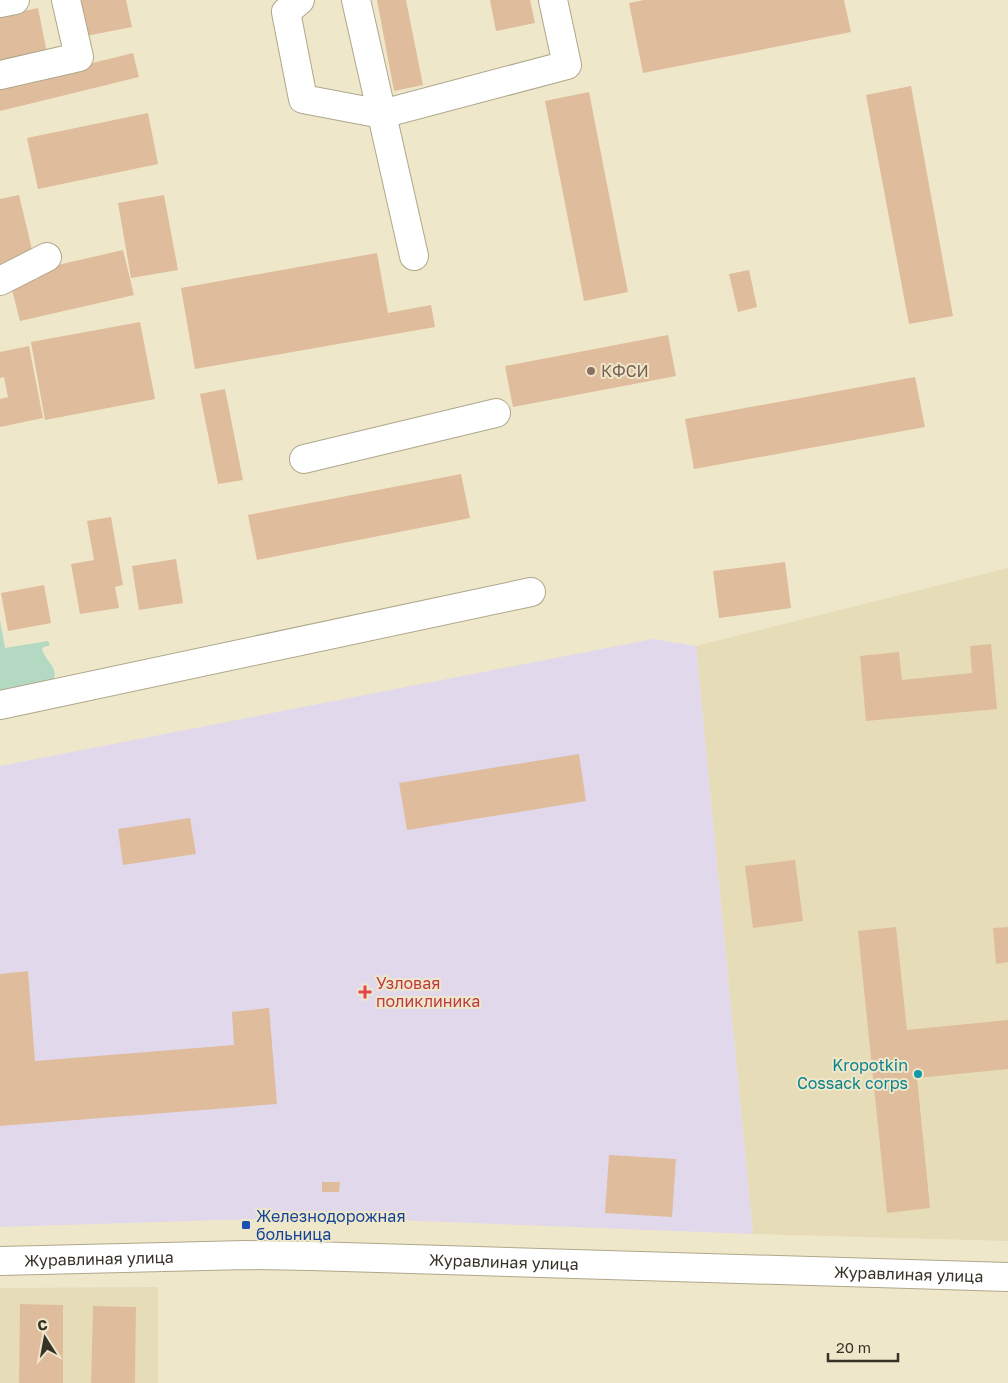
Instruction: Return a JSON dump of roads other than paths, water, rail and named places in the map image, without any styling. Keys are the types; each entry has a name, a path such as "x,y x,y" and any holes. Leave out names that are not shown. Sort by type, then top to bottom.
{"street":[{"path":"0,3 15,0"},
{"path":"0,75 79,57 66,0"},
{"path":"300,0 286,12 303,99 382,114 567,65 553,0"},
{"path":"356,0 414,256"},
{"path":"0,281 47,258"},
{"path":"304,458 496,413"},
{"path":"0,705 531,592"},
{"name":"Журавлиная улица","path":"0,1261 246,1255 312,1256 1008,1277"}],"place":[{"name":"КФСИ","path":"591,371"},
{"name":"Узловая поликлиника","path":"365,992"},
{"name":"Kropotkin Cossack corps","path":"918,1074"},
{"name":"Железнодорожная больница","path":"246,1225"}]}
